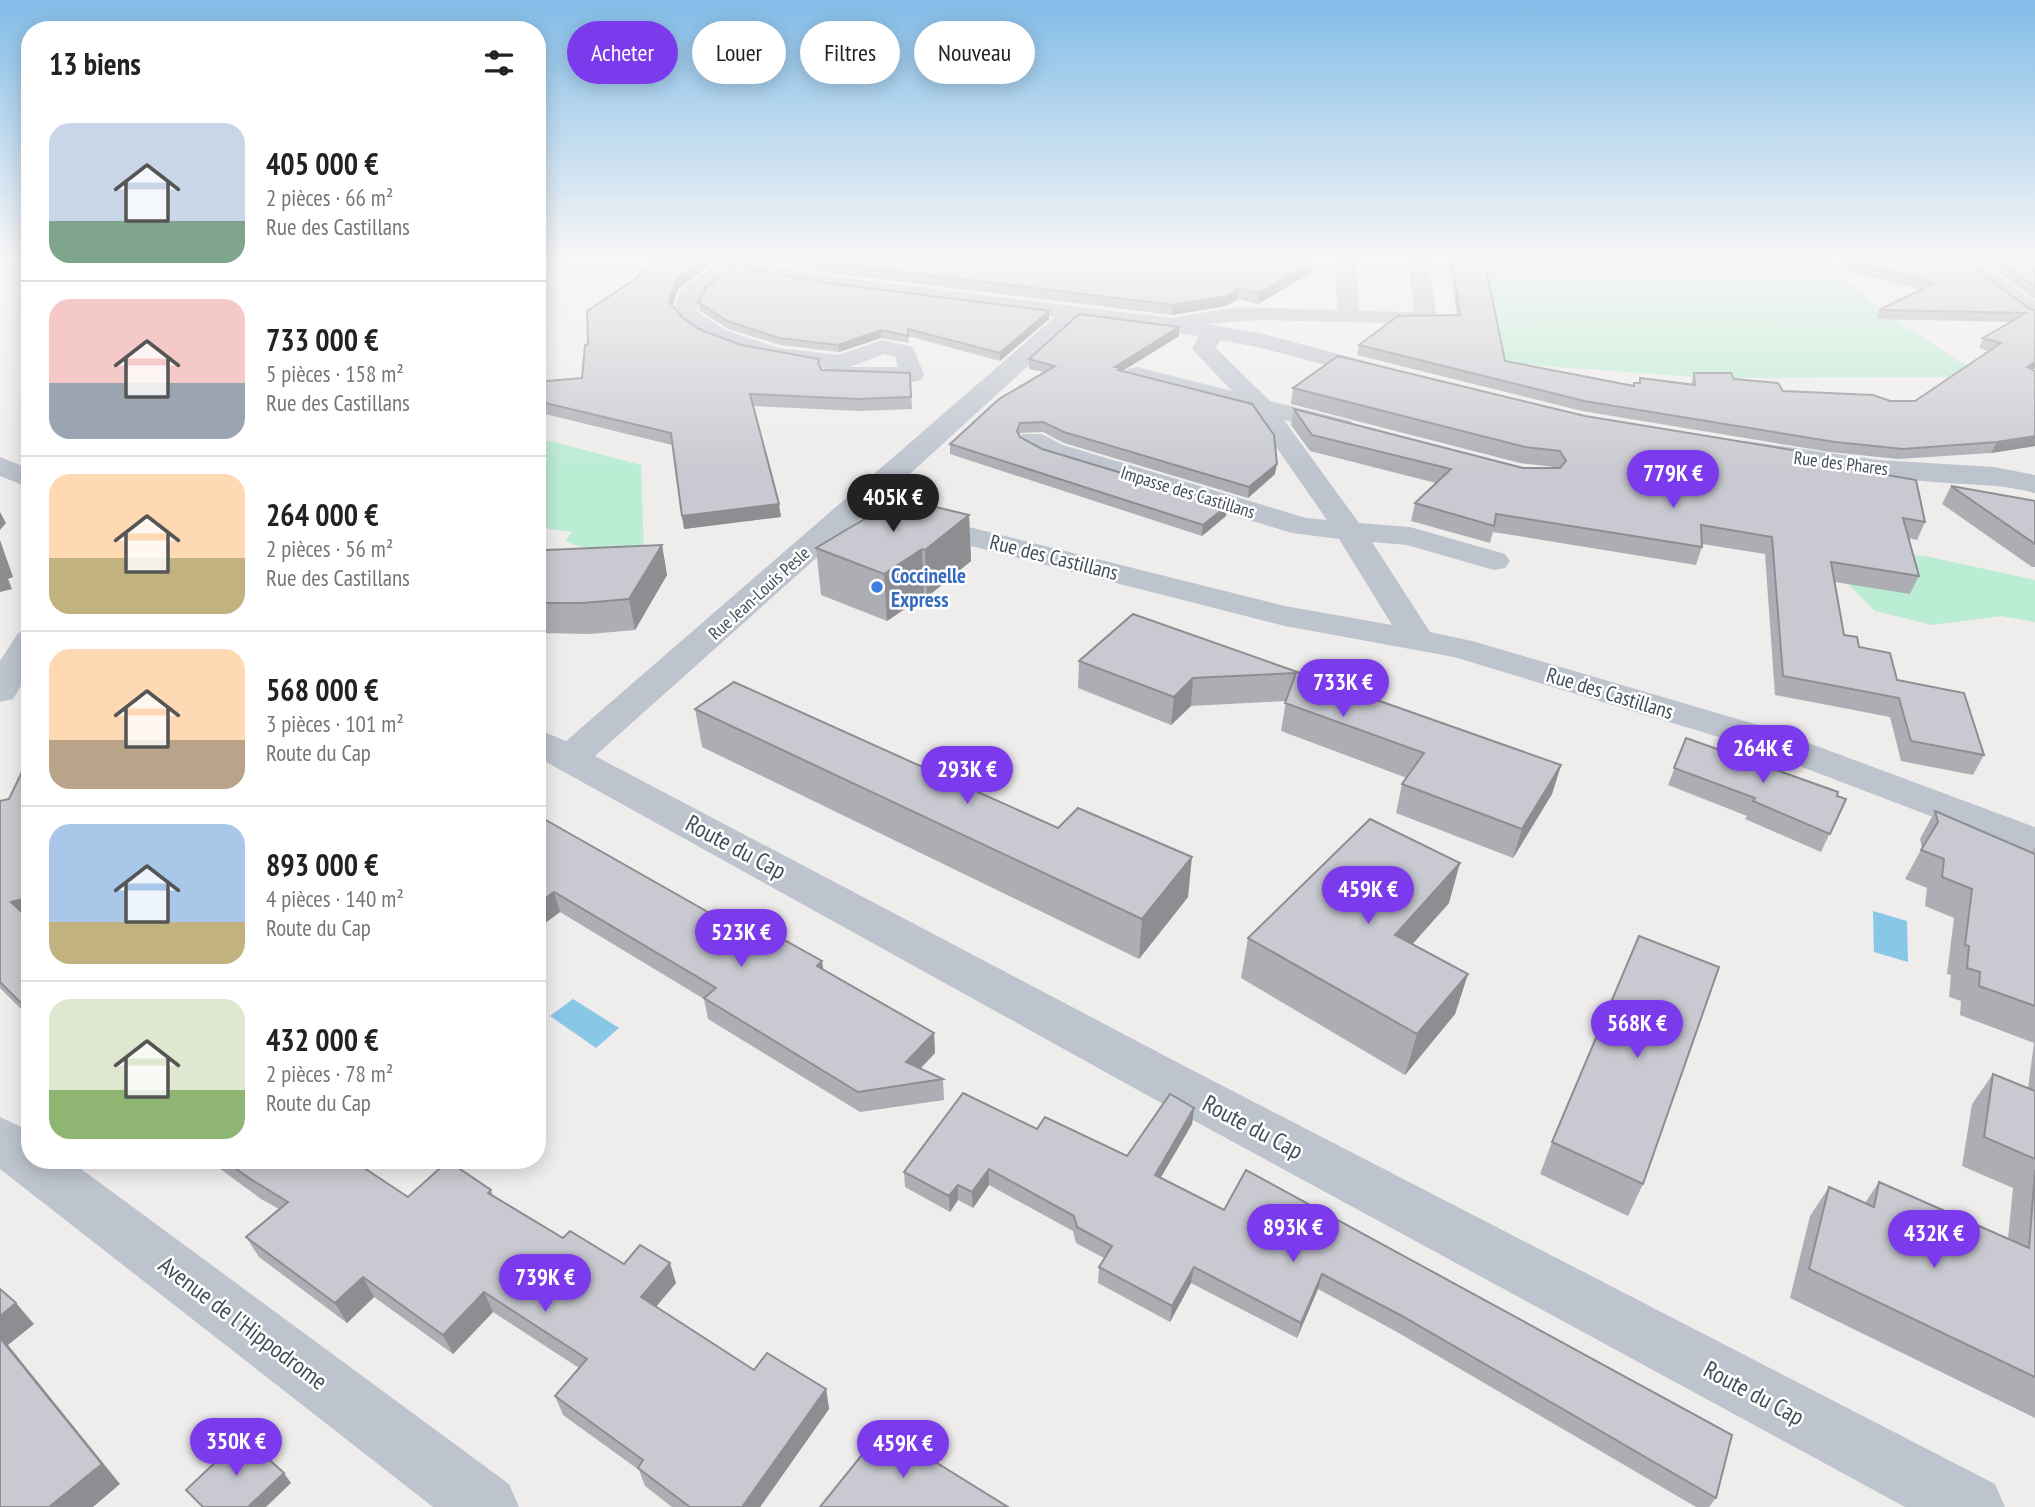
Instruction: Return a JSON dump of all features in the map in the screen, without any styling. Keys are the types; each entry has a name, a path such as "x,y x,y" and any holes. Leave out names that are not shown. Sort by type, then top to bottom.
{"street":[{"path":"708,329 720,337 759,350 803,359 841,362"},
{"name":"Rue Jean-Louis Pesle","path":"554,749 855,507 1054,329"},
{"path":"1198,329 1261,340 1404,379"},
{"path":"1213,332 1204,349 1261,406 1348,529 1419,641"},
{"path":"1137,374 1364,433"},
{"name":"Impasse des Castillans","path":"1032,440 1053,451 1303,527 1348,529"},
{"name":"Rue des Phares","path":"1725,446 1830,463 1925,473 2030,478"},
{"path":"0,465 21,476"},
{"name":"Rue des Castillans","path":"855,507 1285,616 1460,648 1755,736 2035,842"},
{"path":"1348,529 1410,537 1494,561"},
{"path":"0,691 21,655"},
{"name":"Route du Cap","path":"554,749 1184,1091 1972,1507"},
{"name":"Avenue de l'Hippodrome","path":"0,1139 21,1155"},
{"name":"Avenue de l'Hippodrome","path":"40,1169 486,1507"}],"green space":[{"path":"1459,329 1910,329 1983,377 1709,378 1464,360"},
{"path":"546,441 641,465 644,557 626,558 572,544 565,541 572,532 546,528"},
{"path":"1885,553 1925,556 2035,580 2035,622 2001,616 1932,625 1875,611 1849,585 1851,563"}],"water":[{"path":"1873,911 1907,921 1908,962 1874,952"},
{"path":"573,999 619,1028 596,1048 550,1016"}],"building":[{"path":"588,329 700,329 741,345 819,359 818,364 822,370 910,373 911,397 858,399 750,394 779,504 682,516 671,433 546,403 546,381 582,378 585,345 588,344"},
{"path":"752,329 908,329 908,336 881,330 838,345 779,338"},
{"path":"909,329 1028,329 1000,353"},
{"path":"1062,329 1175,329 1115,367 1122,368 1118,370 1252,404 1274,435 1277,464 1249,487 1064,432 1043,422 1020,423 1017,431 1020,437 1042,449 1228,505 1203,525 950,444 999,399 1055,366 1029,359"},
{"path":"1380,329 1498,329 1505,361 1634,386 1634,383 1640,383 1640,378 1695,385 1694,373 1731,373 1734,379 1778,383 1783,391 1873,395 1890,401 1915,401 2001,343 1983,338 1998,329 2035,329 2035,362 2027,367 2035,371 2035,436 1997,442 1903,449 1835,442 1584,401 1359,345"},
{"path":"1338,356 1585,416 1798,451 1794,451 1794,459 1916,480 1925,522 1903,518 1919,576 1831,562 1844,635 1857,637 1859,647 1890,653 1897,680 1964,693 1984,755 1911,741 1899,698 1783,676 1772,537 1701,525 1702,547 1496,514 1494,526 1415,503 1451,469 1312,435 1294,409 1523,468 1560,468 1566,461 1560,451 1525,447 1293,388"},
{"path":"1951,486 2035,501 2035,544"},
{"path":"894,497 969,515 925,550 922,549 884,574 816,548 871,515"},
{"path":"662,545 629,599 583,603 546,603 546,550"},
{"path":"1133,614 1561,765 1522,829 1402,784 1424,753 1285,703 1296,673 1193,678 1174,697 1079,661"},
{"path":"734,682 1058,828 1078,808 1192,857 1142,919 695,709"},
{"path":"1686,738 1838,792 1837,796 1846,799 1830,834 1753,801 1755,798 1674,768"},
{"path":"21,774 21,899 11,902 21,911 21,1003 0,982 0,801 9,799"},
{"path":"1935,811 2035,854 2035,1006 1979,986 1980,972 1967,968 1969,946 1965,945 1972,889 1942,877 1944,859 1921,850 1938,822"},
{"path":"1370,819 1460,863 1395,935 1468,974 1417,1034 1248,938"},
{"path":"546,820 766,945 777,936 822,961 817,966 934,1033 906,1062 943,1079 858,1092 704,998 716,988 554,892 546,898"},
{"path":"1639,936 1719,967 1643,1184 1552,1142"},
{"path":"1993,1074 2035,1091 2035,1159 1984,1137"},
{"path":"963,1093 1037,1129 1045,1117 1127,1156 1170,1094 1194,1108 1155,1175 1224,1210 1246,1170 1732,1435 1716,1498 1402,1316 1322,1274 1301,1323 1194,1267 1172,1306 1099,1267 1112,1246 1077,1227 1074,1216 989,1169 972,1192 958,1185 949,1196 904,1172"},
{"path":"236,1169 366,1169 408,1197 439,1169 460,1169 491,1190 488,1193 563,1238 570,1231 624,1264 640,1245 670,1263 641,1297 754,1370 767,1353 826,1389 742,1507 690,1507 638,1468 643,1460 555,1396 587,1359 484,1292 443,1335 363,1277 335,1303 246,1237 288,1202"},
{"path":"2035,1170 2035,1377 1809,1269 1829,1187 1874,1207 1879,1182 2029,1248"},
{"path":"0,1289 16,1303 0,1316"},
{"path":"0,1338 102,1464 49,1507 0,1507"},
{"path":"886,1425 929,1458 1008,1507 820,1507"},
{"path":"243,1436 284,1473 248,1507 203,1507 186,1490"}],"place":[{"name":"Coccinelle Express","path":"877,587"}]}
